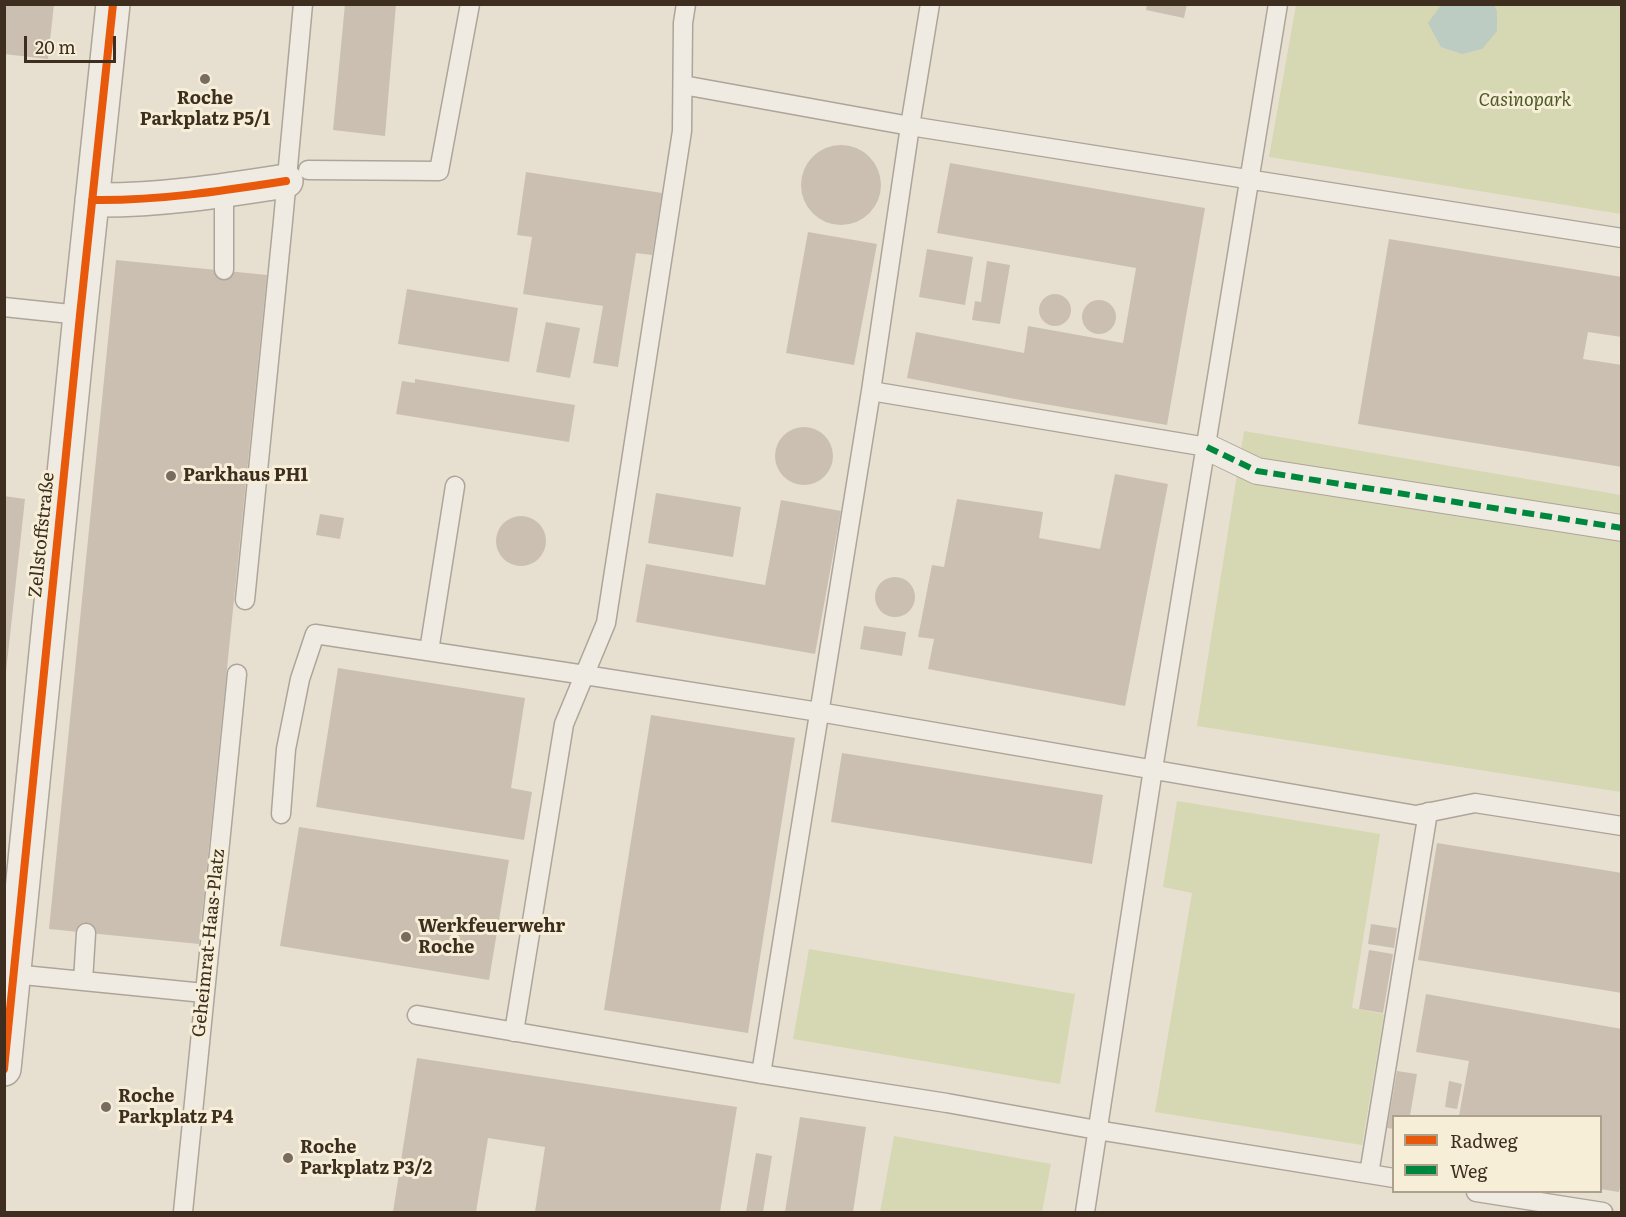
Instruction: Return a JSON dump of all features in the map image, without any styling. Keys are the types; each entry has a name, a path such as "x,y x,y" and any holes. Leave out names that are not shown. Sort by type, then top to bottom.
{"street":[{"name":"Zellstoffstraße","path":"4,1069 113,4"},
{"path":"92,200 129,201 224,191 297,176"},
{"path":"1206,447 1257,471 1622,528"}],"lane":[{"path":"245,600 297,176 303,4"},
{"path":"297,176 439,171 470,4"},
{"path":"514,1032 564,724 606,623 682,131 682,23 686,4"},
{"path":"761,1074 871,391 930,4"},
{"path":"1085,1212 1153,769 1278,4"},
{"path":"682,85 910,126 1622,238"},
{"path":"224,191 224,270"},
{"path":"4,307 80,315"},
{"path":"871,391 1206,447"},
{"path":"429,651 455,486"},
{"path":"281,814 286,749 300,679 315,634 819,712 1416,815 1475,803 1622,826"},
{"name":"Geheimrat-Haas-Platz","path":"183,1212 237,674"},
{"path":"1369,1174 1428,812"},
{"path":"83,981 86,933"},
{"path":"14,974 204,993"},
{"path":"417,1015 1392,1178"},
{"path":"1488,1193 1603,1212"}],"green space":[{"name":"Casinopark","path":"1296,5 1621,5 1621,214 1269,157"},
{"path":"1244,431 1621,495 1621,792 1197,726"},
{"path":"1177,801 1380,834 1352,1008 1384,1014 1362,1145 1155,1112 1192,893 1163,887"},
{"path":"809,949 1075,994 1060,1084 793,1039"},
{"path":"894,1136 1051,1164 1042,1212 880,1212"}],"shaded area":[{"path":"1441,5 1494,5 1497,11 1497,31 1482,49 1462,54 1441,47 1428,23"}],"building":[{"path":"4,4 54,4 48,59 4,54"},
{"path":"345,4 396,4 385,136 333,130"},
{"path":"1147,4 1187,4 1184,18 1146,10"},
{"path":"833,145 849,145 870,156 881,177 881,193 870,214 849,225 833,225 819,219 807,207 801,193 801,177 807,163 819,151"},
{"path":"950,163 1205,208 1167,425 907,378 916,332 1024,353 1028,326 1123,343 1136,268 937,233"},
{"path":"526,172 662,193 652,255 636,253 618,367 593,363 603,306 523,294 532,237 517,235"},
{"path":"808,232 877,244 854,365 786,353"},
{"path":"1389,239 1622,277 1622,337 1588,332 1583,359 1622,365 1622,467 1358,424"},
{"path":"927,249 973,257 965,305 919,297"},
{"name":"Parkhaus PH1","path":"116,260 267,275 199,944 49,929"},
{"path":"987,261 1010,265 1000,324 972,320 975,301 981,302"},
{"path":"407,289 518,308 509,362 398,344"},
{"path":"1055,294 1067,298 1071,310 1067,322 1055,326 1043,322 1039,310 1043,298"},
{"path":"1099,300 1111,305 1116,317 1111,329 1099,334 1087,329 1082,317 1087,305"},
{"path":"546,322 580,328 570,378 536,372"},
{"path":"415,379 575,405 569,442 396,414 402,381 415,383"},
{"path":"798,427 810,427 825,435 833,450 833,462 825,477 810,485 798,485 783,477 775,462 775,450 783,435"},
{"path":"1115,474 1168,484 1125,706 928,669 934,639 918,637 932,565 944,567 957,499 1043,512 1039,538 1100,549"},
{"path":"656,493 741,507 733,557 648,543"},
{"path":"4,496 25,499 6,672 4,672"},
{"path":"781,500 841,511 815,654 636,622 646,564 765,585"},
{"path":"320,514 344,518 340,539 316,535"},
{"path":"521,516 535,520 542,527 546,541 542,555 535,562 521,566 507,562 500,555 496,541 500,527 507,520"},
{"path":"895,577 903,578 909,583 914,589 914,605 909,611 903,616 895,617 887,616 881,611 876,605 875,597 876,589 881,583 887,578"},
{"path":"864,626 906,632 902,656 860,649"},
{"path":"338,668 525,698 511,788 532,792 524,840 316,807"},
{"path":"651,715 795,738 748,1033 604,1010"},
{"path":"842,753 1103,795 1092,864 831,822"},
{"path":"299,827 509,860 489,980 280,946"},
{"path":"1437,843 1622,873 1622,993 1418,960"},
{"path":"1371,924 1397,928 1394,948 1368,944"},
{"path":"1369,950 1393,954 1383,1013 1359,1009"},
{"path":"1426,994 1622,1029 1622,1180 1619,1192 1602,1189 1602,1115 1459,1115 1469,1061 1416,1052"},
{"path":"417,1058 737,1107 720,1212 535,1212 545,1147 488,1138 476,1212 393,1212"},
{"path":"1397,1071 1417,1074 1410,1115 1392,1115 1392,1129 1387,1128"},
{"path":"1449,1081 1462,1084 1457,1109 1445,1107"},
{"path":"800,1117 866,1127 853,1212 785,1212"},
{"path":"756,1153 772,1156 763,1212 746,1212"}],"marked path":[{"path":"1207,447 1257,471 1622,528"}],"cycle path":[{"path":"4,1069 113,4"},
{"path":"92,200 165,197 286,181"}],"place":[{"name":"Roche Parkplatz P5/1","path":"205,79"},
{"name":"Parkhaus PH1","path":"171,476"},
{"name":"Werkfeuerwehr Roche","path":"406,937"},
{"name":"Roche Parkplatz P4","path":"106,1107"},
{"name":"Roche Parkplatz P3/2","path":"288,1158"}]}
